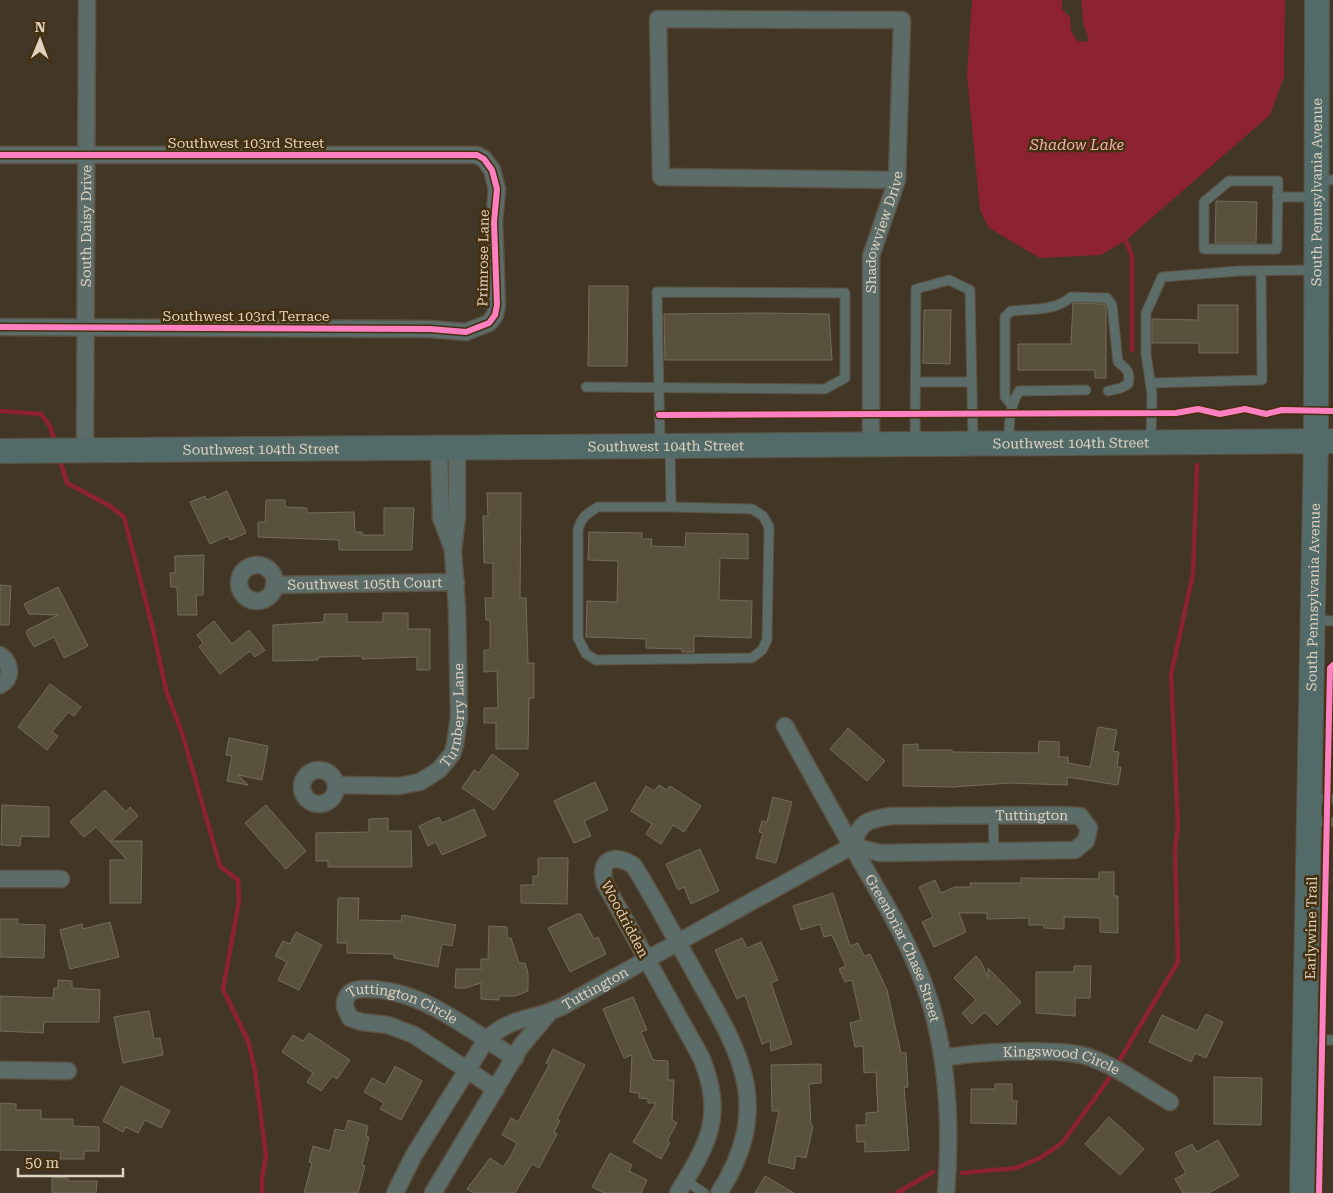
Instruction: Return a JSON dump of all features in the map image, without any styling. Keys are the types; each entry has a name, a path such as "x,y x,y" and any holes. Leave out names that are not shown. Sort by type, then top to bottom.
{"main road":[{"name":"South Pennsylvania Avenue","path":"1302,1193 1309,810 1323,620 1324,441 1319,276 1321,83 1317,0"},
{"name":"Southwest 104th Street","path":"0,451 1324,441"},
{"path":"1284,1193 1302,1169"}],"street":[{"name":"South Daisy Drive","path":"76,451 85,328 87,0"},
{"name":"Shadowview Drive","path":"871,444 870,256 897,180 902,20 658,19 661,177 897,180"},
{"name":"Southwest 103rd Street","path":"0,155 429,156 470,154 488,163"},
{"name":"Primrose Lane","path":"488,163 496,178 497,189 494,222 497,305 495,315 489,323"},
{"name":"Southwest 103rd Terrace","path":"0,327 430,329 466,332 489,323"},
{"name":"Turnberry Lane","path":"336,786 409,785 420,782 439,770 452,754 458,734 459,717 456,582 453,551 457,516 448,447"},
{"name":"Southwest 105th Court","path":"274,585 456,582"},
{"path":"0,654 6,660 9,673 8,678 0,685"},
{"name":"Greenbriar Chase Street","path":"785,726 877,888 914,960 931,1004 943,1058 950,1127 946,1193"},
{"name":"Tuttington","path":"395,1193 414,1155 486,1040 505,1025 533,1015 548,1014 852,846 857,831 865,822 879,817 1073,815 1083,818 1089,828 1086,841 1075,850 880,853 852,846"},
{"name":"Woodridden","path":"682,1187 709,1138 712,1115 711,1084 702,1057 605,884 602,870 608,861 622,859 634,866 731,1036 744,1070 748,1112 744,1137 737,1161 720,1193"},
{"path":"0,879 61,879"},
{"name":"Tuttington Circle","path":"496,1089 414,1035 388,1025 362,1022 350,1018 344,1007 347,995 352,991 371,989 410,996 464,1026 515,1058"},
{"name":"Tuttington","path":"433,1193 515,1058 548,1014"},
{"name":"Kingswood Circle","path":"943,1058 977,1053 1053,1053 1086,1056 1098,1060 1170,1102"},
{"path":"0,1070 68,1071"}],"lane":[{"path":"1228,181 1278,181 1278,197 1277,249 1204,249 1204,202 1228,181"},
{"path":"1278,197 1321,199"},
{"path":"1151,442 1150,383 1146,354 1146,313 1162,277 1261,271 1319,276"},
{"path":"1150,383 1262,380 1261,271"},
{"path":"915,443 916,289 948,280 970,290 973,443"},
{"path":"586,387 659,387 825,389 845,378 845,293 657,292 659,387 671,507"},
{"path":"1011,404 1005,397 1005,317 1011,310 1044,308 1065,302 1071,297 1107,298 1114,311 1118,362 1126,368 1130,376 1128,384 1108,391"},
{"path":"916,382 972,382"},
{"path":"1009,442 1011,404 1019,391 1086,390"},
{"path":"598,507 671,507 752,509 763,516 769,527 767,640 762,650 752,658 596,660 581,647 578,638 578,530 580,521 598,507"},
{"path":"1309,810 1333,799"},
{"path":"1309,810 1333,822"},
{"path":"993,815 994,851"},
{"path":"1305,1040 1333,1040"},
{"path":"682,1187 704,1193"}],"water":[{"name":"Shadow Lake","path":"972,0 1062,0 1062,9 1070,17 1071,31 1077,41 1088,42 1083,23 1081,0 1285,0 1284,77 1270,115 1125,241 1101,255 1040,258 989,228 980,210 967,75"}],"building":[{"path":"1216,201 1257,202 1256,243 1215,243"},
{"path":"589,286 628,286 627,366 588,366"},
{"path":"1073,303 1104,304 1106,307 1106,378 1095,378 1095,370 1018,370 1018,344 1071,344"},
{"path":"1198,305 1238,305 1238,353 1199,353 1199,343 1152,343 1152,319 1198,320"},
{"path":"924,310 951,310 950,364 923,363"},
{"path":"664,314 829,314 832,360 665,360"},
{"path":"227,491 246,533 230,540 228,536 210,544 190,502 205,496 207,500"},
{"path":"487,493 521,493 520,598 526,598 528,663 534,663 534,698 529,698 528,749 496,749 496,723 484,723 484,708 498,708 497,671 484,672 484,650 490,650 490,620 486,620 485,598 493,598 493,563 484,563 483,516 488,516"},
{"path":"266,500 285,500 285,507 307,508 307,513 354,512 355,532 362,532 362,535 384,535 384,508 414,508 412,550 339,550 339,540 258,537 258,522 265,522"},
{"path":"589,532 642,533 642,539 652,539 651,546 685,547 686,533 748,534 748,559 720,558 719,600 752,601 751,638 694,636 694,652 682,652 682,649 646,648 646,639 586,637 587,601 617,602 618,561 588,560"},
{"path":"204,555 203,595 196,595 197,615 178,615 177,587 171,587 170,573 175,573 175,556"},
{"path":"0,585 11,586 9,625 0,625"},
{"path":"58,587 88,646 64,658 54,637 34,647 27,635 27,630 58,615 29,614 24,604"},
{"path":"383,613 408,613 408,629 430,629 430,670 417,670 417,657 362,659 362,656 318,657 318,660 273,661 273,625 324,622 324,614 347,614 347,622 383,622"},
{"path":"214,621 232,644 249,630 265,650 255,657 250,651 220,674 199,647 203,643 197,635"},
{"path":"50,684 81,707 74,716 68,712 52,732 58,736 47,750 18,727"},
{"path":"1098,727 1117,730 1113,751 1119,752 1117,767 1121,767 1118,785 1067,777 1067,785 1010,783 953,787 903,786 903,745 918,744 918,750 1038,753 1039,741 1059,742 1059,757 1068,757 1068,763 1090,767"},
{"path":"848,728 885,761 867,781 830,749"},
{"path":"229,738 268,746 262,780 238,775 248,785 227,781 232,756 226,755"},
{"path":"492,754 519,774 494,810 462,788 474,770 479,773"},
{"path":"595,782 608,810 584,821 591,836 574,843 554,801"},
{"path":"659,785 667,790 670,786 701,806 684,832 673,825 661,844 646,834 652,824 631,811 646,786 654,791"},
{"path":"105,790 126,812 130,807 138,816 111,841 142,841 141,903 110,903 110,860 127,860 96,827 84,837 70,822"},
{"path":"773,797 792,802 776,863 756,858 763,833 759,832 762,821 767,822"},
{"path":"2,805 49,807 49,837 21,836 20,846 1,845"},
{"path":"266,805 306,851 286,869 245,823"},
{"path":"474,809 486,836 442,855 436,842 428,846 419,826 439,817 442,823"},
{"path":"388,818 388,831 411,831 412,867 328,867 328,861 316,861 316,833 369,832 369,819"},
{"path":"700,849 719,891 691,904 684,887 678,890 666,864"},
{"path":"538,858 568,858 567,904 521,903 521,885 533,885 533,876 538,876"},
{"path":"1099,872 1114,872 1114,896 1118,896 1118,933 1100,932 1100,918 1064,917 1064,929 1044,928 1044,925 1029,925 1029,918 987,919 987,913 959,913 966,932 934,947 922,922 933,917 919,887 935,880 941,893 955,887 971,887 970,883 1021,883 1021,878 1099,879"},
{"path":"833,893 850,946 858,943 864,956 870,954 887,990 901,1053 906,1053 908,1087 904,1087 909,1150 865,1152 865,1142 857,1142 856,1125 866,1125 866,1113 878,1112 876,1072 864,1073 863,1046 855,1047 850,1023 861,1020 852,980 845,982 839,969 846,966 832,935 824,937 820,924 801,930 793,906"},
{"path":"338,898 359,898 358,920 401,921 402,915 456,925 452,946 442,944 438,967 394,958 394,954 347,953 347,943 337,943"},
{"path":"577,914 581,914 594,939 598,937 606,954 570,972 548,928"},
{"path":"0,919 18,919 17,924 45,925 44,958 0,957"},
{"path":"110,922 119,957 70,969 60,930 82,924 83,929"},
{"path":"489,926 507,927 507,938 511,938 519,963 525,963 528,973 528,991 515,996 499,996 499,1000 481,999 481,983 465,988 455,988 456,969 481,969 481,959 488,959"},
{"path":"296,932 322,945 299,990 278,980 287,962 275,956 283,941 290,944"},
{"path":"742,938 747,948 761,942 778,980 771,983 792,1044 771,1051 770,1041 762,1044 745,995 737,999 715,950"},
{"path":"976,956 988,977 988,968 1021,1002 997,1025 985,1012 972,1024 962,1013 976,1000 954,978"},
{"path":"1074,966 1091,966 1090,998 1075,998 1075,1016 1036,1013 1036,972 1074,972"},
{"path":"58,980 72,981 72,988 100,990 99,1022 44,1022 43,1033 0,1031 0,996 53,998 54,988 58,988"},
{"path":"633,997 647,1030 641,1032 653,1060 668,1061 668,1080 674,1080 672,1120 677,1123 667,1141 670,1143 661,1159 633,1142 656,1103 648,1103 648,1099 639,1098 639,1093 630,1092 632,1055 624,1058 603,1009"},
{"path":"149,1011 154,1039 160,1038 163,1055 123,1063 114,1017"},
{"path":"1206,1014 1223,1022 1206,1058 1195,1053 1191,1062 1149,1042 1162,1015 1197,1031"},
{"path":"309,1033 350,1060 337,1079 332,1076 321,1091 307,1082 313,1073 282,1052 293,1035 303,1041"},
{"path":"553,1049 585,1065 557,1119 560,1121 554,1132 557,1134 539,1168 532,1164 515,1193 474,1193 467,1189 490,1158 503,1167 510,1157 517,1143 502,1135 511,1118 518,1122 549,1065 546,1063"},
{"path":"821,1064 821,1083 809,1084 811,1125 813,1126 806,1158 796,1156 794,1169 768,1163 779,1111 772,1111 771,1065"},
{"path":"395,1066 422,1081 401,1120 380,1109 384,1103 364,1092 372,1078 385,1085"},
{"path":"1214,1077 1262,1078 1261,1125 1214,1124"},
{"path":"995,1084 1012,1084 1012,1101 1017,1101 1016,1124 971,1123 971,1089 995,1089"},
{"path":"121,1086 170,1111 161,1128 145,1120 138,1133 126,1127 123,1132 103,1121"},
{"path":"0,1103 16,1104 16,1110 41,1110 41,1119 73,1119 73,1126 99,1127 99,1151 84,1151 84,1159 60,1159 61,1151 0,1150"},
{"path":"1109,1117 1144,1149 1120,1175 1085,1144"},
{"path":"348,1120 368,1126 366,1136 369,1137 362,1165 365,1166 358,1193 304,1193 312,1163 309,1162 313,1146 330,1151 335,1129 345,1131"},
{"path":"1218,1140 1239,1176 1209,1193 1183,1193 1175,1179 1186,1173 1175,1153 1192,1144 1197,1152"},
{"path":"610,1153 632,1165 629,1171 647,1180 641,1193 604,1193 592,1187"},
{"path":"765,1176 794,1193 755,1193"},
{"path":"52,1177 68,1178 68,1181 97,1181 96,1193 52,1193"}],"waterway":[{"path":"1124,236 1132,256 1132,350"},
{"path":"0,411 41,414 50,426 55,443"},
{"path":"59,457 67,483 110,506 124,517 153,629 166,690 183,736 220,866 238,880 239,901 223,989 248,1041 255,1070 266,1156 262,1178 262,1193"},
{"path":"962,1173 1016,1168 1040,1158 1062,1143 1106,1083 1178,962 1175,849 1178,826 1171,675 1193,574 1197,465"},
{"path":"897,1193 933,1172"}],"cycle path":[{"path":"0,155 477,155 484,159 492,170 497,189 494,222 497,305 495,315 489,323 466,332 430,329 0,327"},
{"path":"659,415 1176,413 1198,409 1220,414 1245,409 1266,414 1282,410 1333,411"},
{"name":"Earlywine Trail","path":"1319,1193 1330,668 1333,665"}]}
